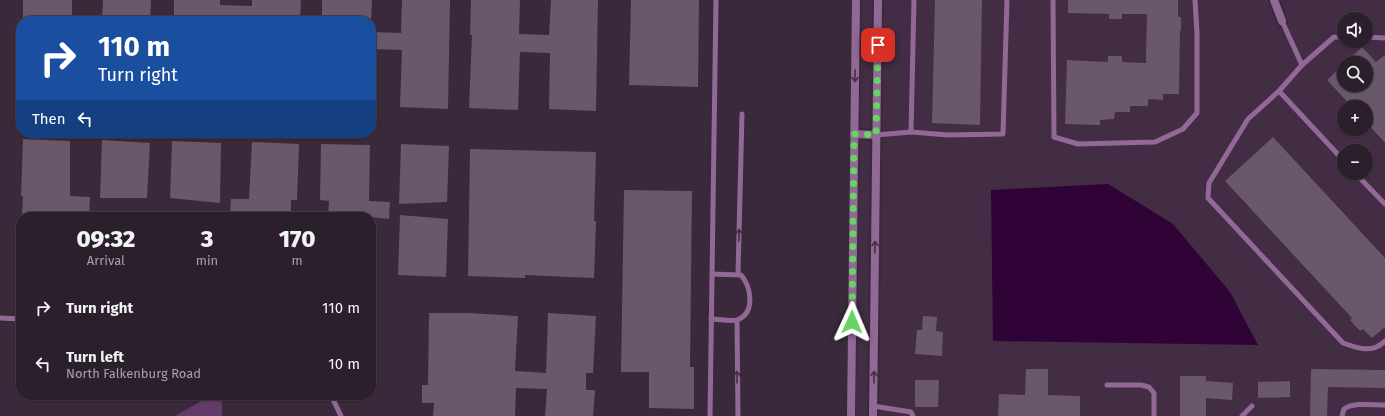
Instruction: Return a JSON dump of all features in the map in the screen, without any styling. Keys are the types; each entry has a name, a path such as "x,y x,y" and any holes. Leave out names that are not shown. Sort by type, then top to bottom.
{"street":[{"path":"850,416 856,0"},
{"path":"873,416 878,0"},
{"path":"1274,0 1282,21"},
{"path":"854,134 876,135"}],"lane":[{"path":"710,416 716,0"},
{"path":"911,132 914,0"},
{"path":"876,135 911,132 948,135 1003,134 1007,0"},
{"path":"1053,0 1054,136 1078,144 1155,142 1183,129 1197,113 1197,33 1195,0"},
{"path":"1282,21 1302,65"},
{"path":"1337,37 1334,37 1302,65 1279,91 1248,119 1209,183 1208,198 1343,343 1363,350 1381,345 1385,341"},
{"path":"1373,37 1385,38"},
{"path":"1279,91 1337,153"},
{"path":"738,274 742,114"},
{"path":"1362,180 1385,204"},
{"path":"712,274 741,275 745,279 749,288 750,297 748,308 744,315 737,320 712,319"},
{"path":"0,318 16,319"},
{"path":"737,320 738,416"},
{"path":"1107,385 1149,387 1154,393 1154,416"},
{"path":"333,400 341,416"},
{"path":"1342,416 1344,409 1348,406 1385,405"},
{"path":"873,406 911,412 913,416"},
{"path":"1242,416 1252,406"}],"shaded area":[{"path":"862,0 872,0 871,128 860,128"},
{"path":"884,0 1268,0 1278,29 1289,24 1281,0 1385,0 1385,416 879,416","holes":["1108,184 1173,224 1230,292"]},
{"path":"860,141 870,142 867,416 856,416"},
{"path":"1108,184 1173,224 1230,292 1258,345 993,341 991,190"},
{"path":"203,400 222,400 222,416 175,416"}],"building":[{"path":"23,0 72,0 72,16 23,16"},
{"path":"103,0 151,0 150,16 102,16"},
{"path":"174,0 220,0 220,5 252,6 252,0 301,0 300,16 174,16"},
{"path":"322,0 372,0 371,16 322,16"},
{"path":"402,0 450,0 448,109 400,107 402,50 376,49 376,32 401,33"},
{"path":"471,0 520,0 519,34 549,35 551,0 598,0 596,111 549,109 550,53 520,52 518,110 469,108 472,35 470,35"},
{"path":"631,0 699,0 698,87 629,85"},
{"path":"935,0 982,0 980,125 932,123"},
{"path":"1068,0 1178,0 1178,17 1181,17 1179,94 1163,94 1163,100 1148,99 1148,106 1130,106 1130,112 1115,112 1114,119 1100,120 1100,125 1065,124 1067,60 1108,62 1108,56 1122,56 1122,62 1146,63 1147,14 1122,14 1122,19 1109,19 1109,14 1068,13"},
{"path":"1361,48 1363,48 1370,56 1352,56"},
{"path":"1385,55 1385,143 1373,130 1373,100 1346,100 1338,92 1373,92 1373,59 1376,62"},
{"path":"1337,71 1337,91 1327,80"},
{"path":"1273,137 1385,258 1385,327 1372,338 1363,329 1360,331 1350,320 1352,318 1225,181"},
{"path":"23,139 70,141 70,196 90,197 89,212 22,212 23,196 21,196"},
{"path":"102,140 150,143 147,198 100,198"},
{"path":"172,141 221,143 220,203 170,198"},
{"path":"252,142 299,144 297,200 291,200 291,212 230,212 231,199 249,199"},
{"path":"321,144 370,145 369,201 390,202 389,219 376,218 376,212 328,212 329,201 320,200"},
{"path":"401,144 449,146 447,202 399,204"},
{"path":"470,149 596,152 594,278 525,275 525,278 468,276"},
{"path":"624,190 692,191 690,367 694,367 694,409 649,408 649,372 621,372"},
{"path":"400,215 448,219 446,277 398,275"},
{"path":"429,313 469,313 518,316 515,371 546,373 548,313 596,316 593,373 586,373 586,390 595,390 593,416 545,416 547,389 516,388 515,416 433,416 434,403 422,403 422,385 428,385"},
{"path":"923,316 937,317 936,331 943,332 942,356 915,354 917,330 922,330"},
{"path":"1026,369 1048,369 1048,395 1080,396 1080,416 998,416 999,394 1025,395"},
{"path":"1311,369 1385,370 1385,388 1328,387 1327,416 1310,416"},
{"path":"1180,376 1206,376 1206,381 1233,383 1232,400 1206,398 1206,416 1180,416"},
{"path":"915,380 939,380 938,407 915,407"},
{"path":"1290,381 1290,397 1258,398 1258,382"}],"route":[{"path":"852,322 854,134 876,135 878,45"}]}
